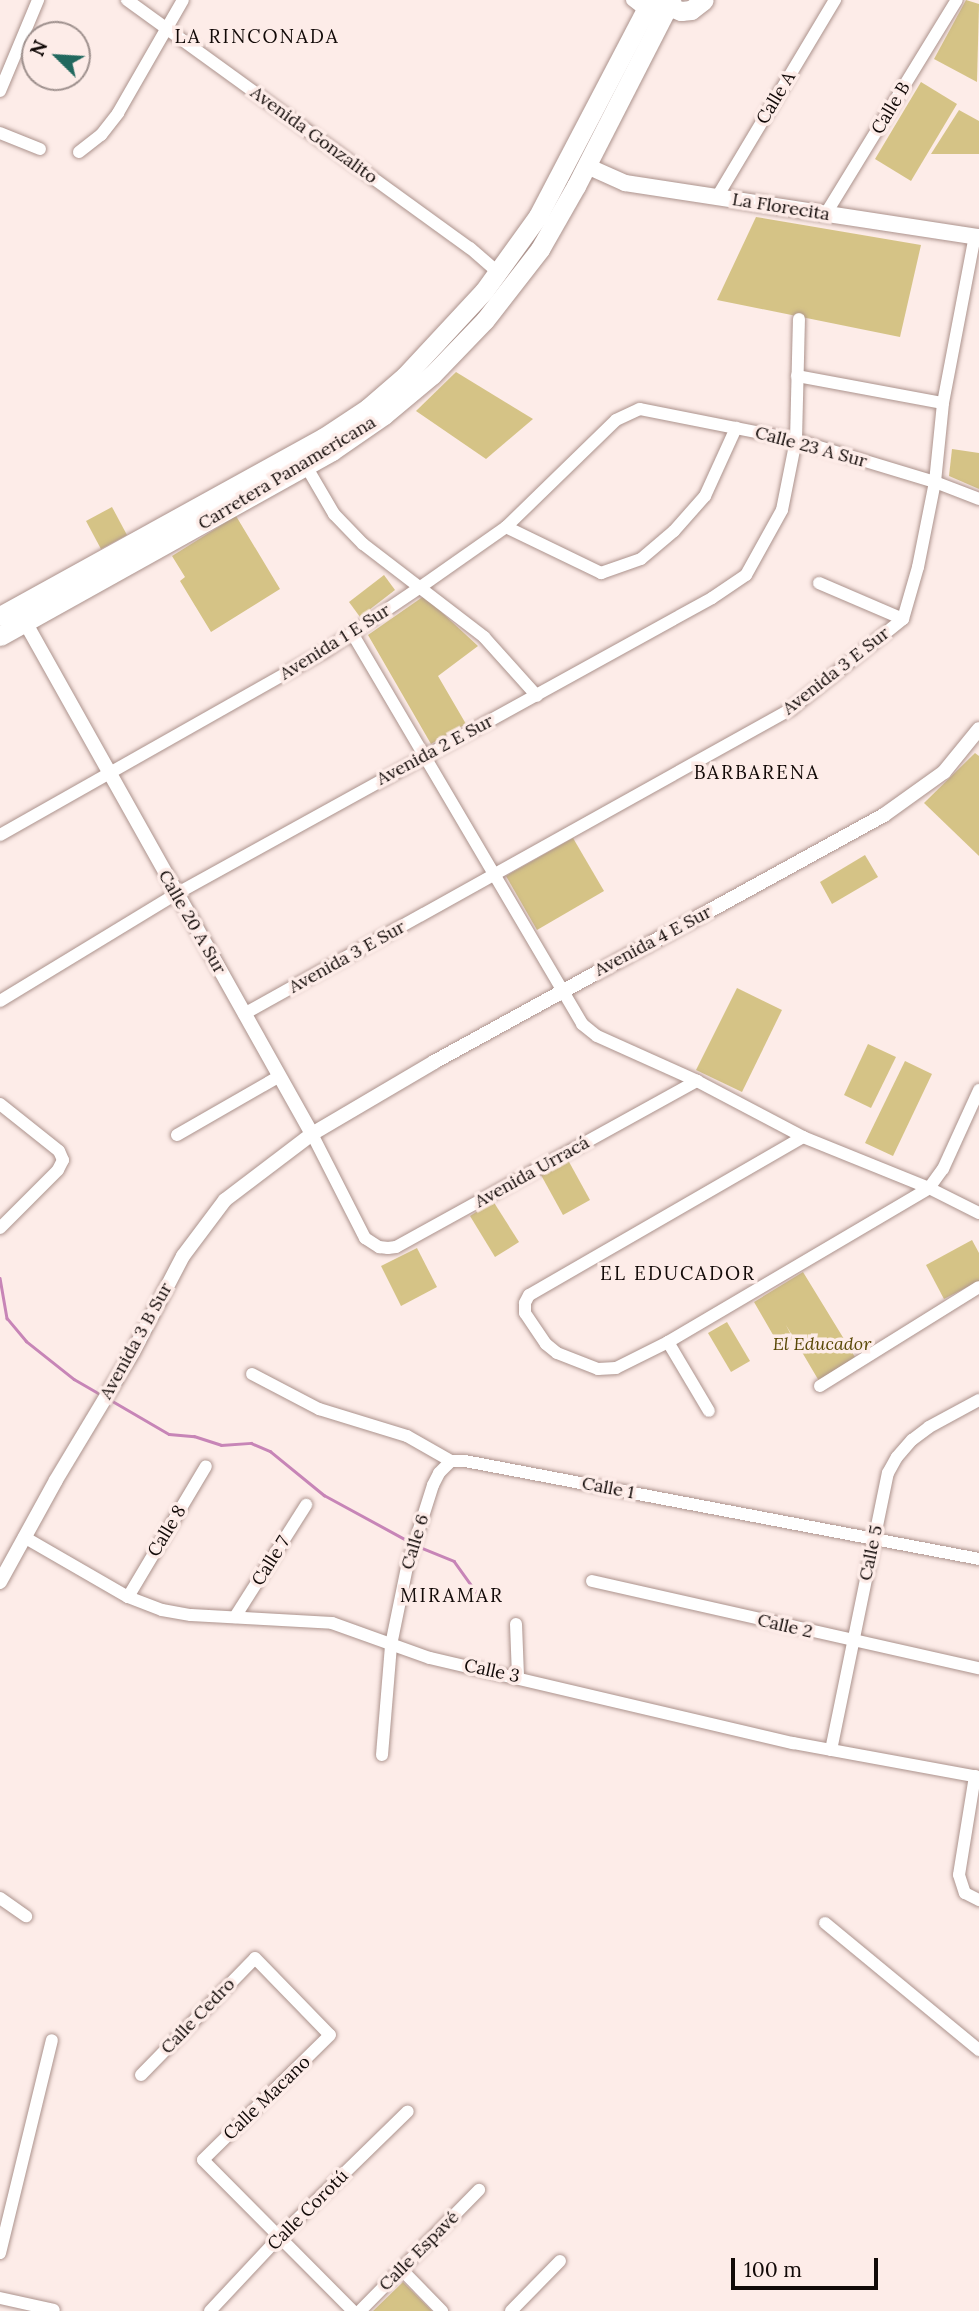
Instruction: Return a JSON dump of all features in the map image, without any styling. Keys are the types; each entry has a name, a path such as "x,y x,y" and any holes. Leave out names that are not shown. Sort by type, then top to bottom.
{"highway":[{"path":"655,3 686,11 704,0"},
{"name":"Carretera Panamericana","path":"14,615 306,466 384,415 454,353 513,285 563,210 587,166 655,3"},
{"name":"Carretera Panamericana","path":"0,636 14,615 323,438 368,408 448,333 499,273 555,187 655,3"},
{"path":"454,353 495,294 499,273 512,269 563,210"}],"main road":[{"name":"La Florecita","path":"587,166 625,183 977,236"}],"street":[{"path":"0,91 38,0"},
{"name":"Avenida Gonzalito","path":"127,0 470,248 499,273"},
{"path":"79,152 101,135 118,113 183,0"},
{"name":"Calle A","path":"718,197 835,0"},
{"name":"Calle B","path":"825,215 957,0"},
{"path":"0,133 40,149"},
{"name":"Avenida 3 E Sur","path":"244,1014 792,709 903,619 918,568 935,482 943,403 977,236"},
{"name":"Avenida 2 E Sur","path":"0,1001 176,894 425,755 537,696 712,598 746,575 782,510 796,440 799,319"},
{"path":"797,376 943,403"},
{"name":"Calle 23 A Sur","path":"640,409 796,440 935,482 979,499"},
{"name":"Avenida 1 E Sur","path":"0,835 352,633 506,527 616,420 640,409"},
{"path":"506,527 601,573 641,559 674,531 705,496 736,428"},
{"path":"306,466 334,513 363,544 422,586 484,637 537,696"},
{"path":"819,583 903,619"},
{"name":"Calle 20 A Sur","path":"14,615 107,772 312,1134 365,1238"},
{"path":"352,633 560,991 589,1031 697,1081 803,1137 929,1188 979,1213"},
{"name":"Avenida 4 E Sur","path":"312,1134 560,991 884,815 944,772 979,729"},
{"path":"177,1135 278,1077"},
{"name":"Avenida Urracá","path":"365,1238 379,1247 396,1247 697,1081"},
{"path":"803,1137 534,1292 525,1303 525,1313 547,1344 557,1353 598,1369 616,1368 668,1342 929,1188 943,1170 979,1090"},
{"path":"0,1104 59,1150 63,1160 58,1170 0,1228"},
{"name":"Avenida 3 B Sur","path":"0,1582 203,1225 226,1200 312,1134"},
{"path":"820,1386 979,1287"},
{"path":"668,1342 709,1411"},
{"name":"Calle 1","path":"252,1374 319,1409 407,1436 450,1461 465,1461 979,1559"},
{"name":"Calle 5","path":"831,1750 851,1642 888,1473 897,1457 929,1427 979,1400"},
{"name":"Calle 6","path":"382,1755 391,1645 411,1553 433,1485 450,1461"},
{"name":"Calle 8","path":"128,1597 206,1466"},
{"name":"Calle 7","path":"235,1617 306,1505"},
{"name":"Calle 3","path":"24,1537 128,1597 162,1610 332,1623 429,1658 518,1676 831,1750 977,1777"},
{"name":"Calle 2","path":"592,1581 851,1642 979,1668"},
{"path":"516,1624 518,1676"},
{"path":"977,1777 959,1875 965,1893 979,1900"},
{"path":"0,1898 26,1916"},
{"path":"825,1923 979,2050"},
{"name":"Calle Cedro","path":"141,2075 255,1958 330,2035"},
{"name":"Calle Macano","path":"281,2235 203,2160 330,2035"},
{"path":"0,2253 52,2040"},
{"name":"Calle Corotú","path":"210,2311 281,2235 408,2111"},
{"name":"Calle Espavé","path":"360,2311 478,2190"},
{"path":"281,2235 353,2311"},
{"path":"511,2311 560,2262"},
{"path":"401,2269 442,2311"},
{"path":"0,2298 54,2311"}],"green space":[{"path":"966,0 979,4 977,82 934,59"},
{"path":"921,82 957,104 911,181 875,159"},
{"path":"959,110 979,121 979,154 931,154"},
{"path":"756,217 921,245 900,337 717,300"},
{"path":"456,372 533,419 486,459 416,411"},
{"path":"952,449 979,453 979,489 949,476"},
{"path":"112,507 127,535 101,549 86,521"},
{"path":"236,516 280,589 211,632 180,581 185,577 172,556"},
{"path":"384,575 395,590 360,617 349,602"},
{"path":"424,596 478,646 438,676 466,724 431,744 368,635"},
{"path":"975,753 979,756 979,856 924,803"},
{"path":"573,838 604,891 537,930 506,876"},
{"path":"865,855 878,877 832,904 820,882"},
{"path":"737,988 782,1010 742,1092 696,1070"},
{"path":"868,1044 896,1057 871,1108 844,1095"},
{"path":"905,1061 932,1074 893,1156 865,1143"},
{"path":"568,1160 590,1200 563,1215 541,1175"},
{"path":"493,1201 519,1242 495,1257 470,1216"},
{"path":"972,1240 979,1253 979,1281 944,1299 926,1265"},
{"path":"417,1248 437,1287 401,1306 381,1266"},
{"name":"El Educador","path":"803,1272 855,1357 819,1381 786,1325 793,1339 780,1347 754,1302"},
{"path":"727,1322 750,1361 731,1372 708,1333"},
{"path":"403,2282 432,2311 373,2311"}],"waterway":[{"path":"0,1278 7,1318 26,1341 74,1379 100,1394"},
{"path":"109,1399 169,1434 194,1436 221,1445 251,1443 270,1451 324,1495 412,1543"},
{"path":"417,1546 454,1561 482,1600"}],"district":[{"name":"LA RINCONADA","path":"257,37"},
{"name":"BARBARENA","path":"757,773"},
{"name":"EL EDUCADOR","path":"678,1274"},
{"name":"MIRAMAR","path":"452,1596"}]}
